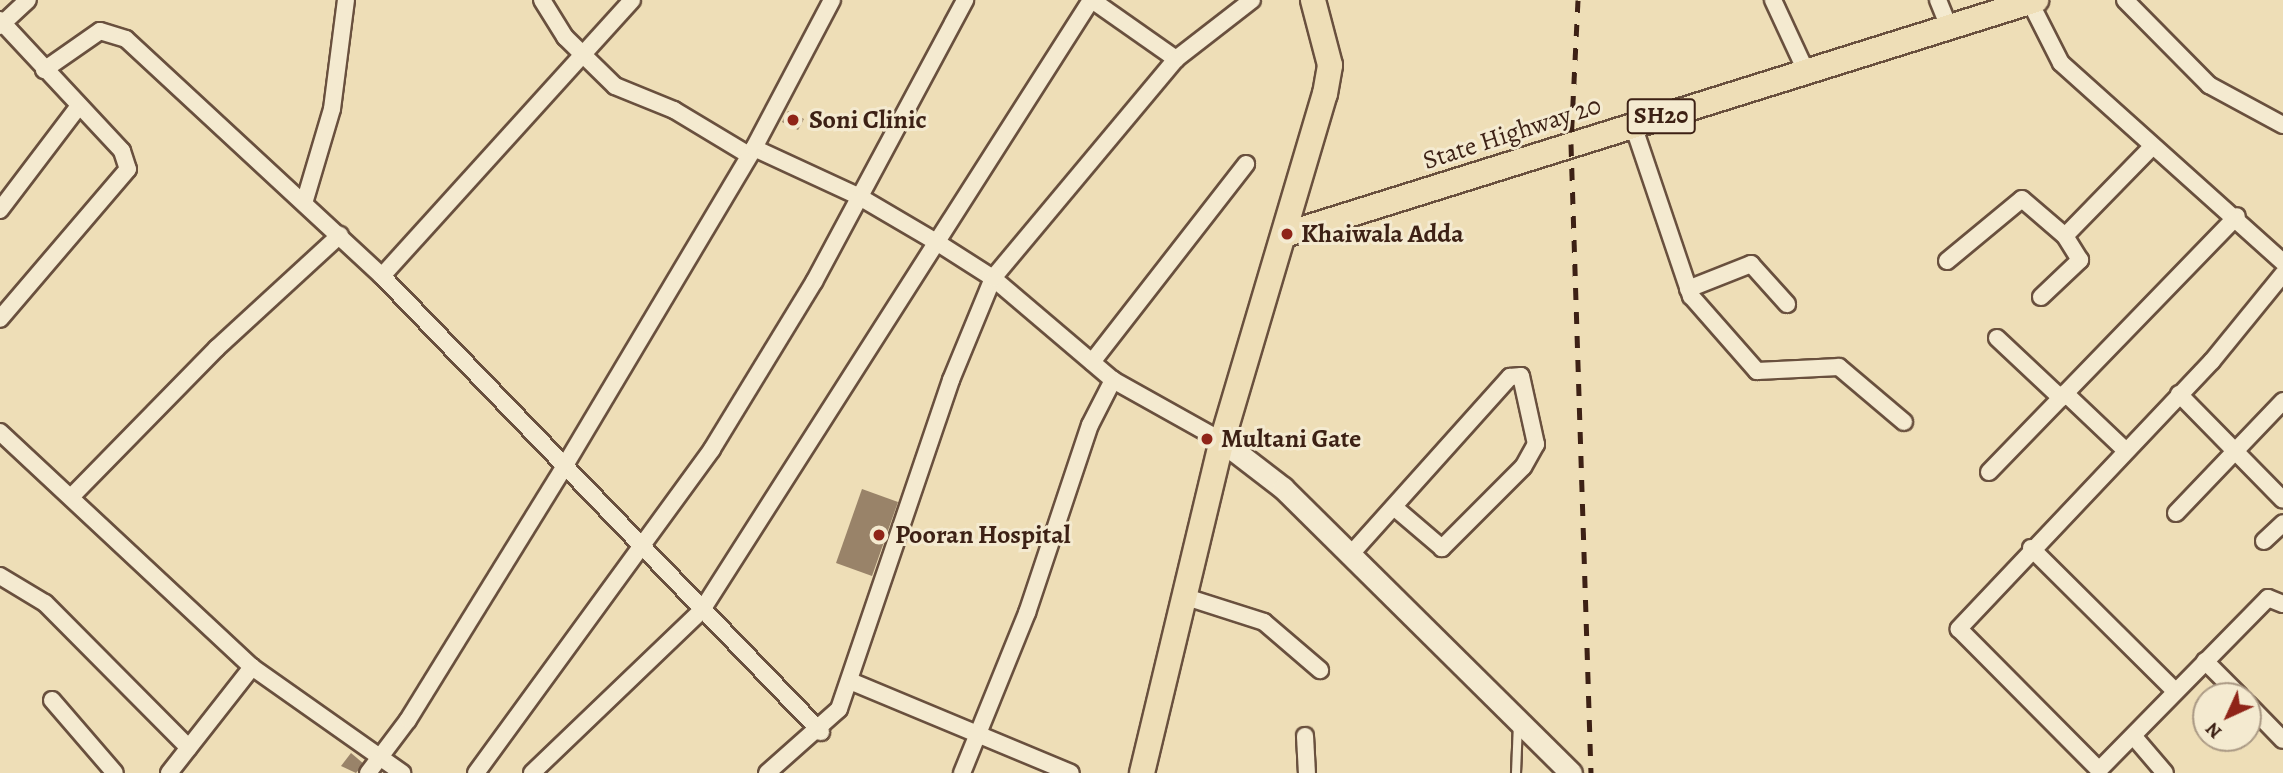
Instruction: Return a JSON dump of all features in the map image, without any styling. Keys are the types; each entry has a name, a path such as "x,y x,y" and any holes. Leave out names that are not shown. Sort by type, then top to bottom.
{"main road":[{"path":"1142,773 1222,441 1287,234 1330,65 1313,0"},
{"name":"State Highway 20","path":"1287,234 2033,1"}],"street":[{"path":"0,319 128,169 122,151 1,23 28,0"},
{"path":"305,200 332,109 346,0"},
{"path":"542,0 586,58 615,86 674,110 752,151 858,196 993,278 1113,380 1222,441 1351,554 1571,773"},
{"path":"382,276 586,58 632,0"},
{"path":"368,773 382,758 564,467 752,151 832,0"},
{"path":"476,773 712,449 814,282 965,0"},
{"path":"532,773 702,610 1091,0 1176,59"},
{"path":"767,773 821,732 850,681 951,380 993,278 1176,59 1252,0"},
{"path":"1773,0 1806,71"},
{"path":"1938,0 1949,27"},
{"path":"2125,0 2209,85 2283,125"},
{"path":"2033,1 2061,63 2150,149 2237,216 2283,262"},
{"path":"44,70 90,35 116,33 305,200 382,276 821,732"},
{"path":"0,210 79,106"},
{"path":"1633,125 1688,289 1759,372 1839,367 1904,422"},
{"path":"2065,236 2150,149"},
{"path":"1092,362 1246,164"},
{"path":"1947,261 2022,199 2065,236 2080,260 2041,297"},
{"path":"1989,472 2237,216"},
{"path":"72,496 217,348 341,236"},
{"path":"1688,289 1748,263 1787,304"},
{"path":"2283,274 2179,394 1961,621 1960,632 2094,769 2135,738 2175,691 2267,598 2283,604"},
{"path":"1997,338 2124,449"},
{"path":"1351,554 1510,377 1521,376 1535,449 1494,497 1442,548 1394,507"},
{"path":"962,773 980,736 1090,425 1113,380"},
{"path":"2179,394 2283,500"},
{"path":"2176,513 2237,451 2243,436 2283,401"},
{"path":"0,432 72,496 252,667 402,773"},
{"path":"2263,541 2283,523"},
{"path":"2031,548 2175,691"},
{"path":"0,576 45,603 189,748"},
{"path":"1183,596 1269,625 1320,670"},
{"path":"2206,661 2226,682"},
{"path":"169,773 252,667"},
{"path":"850,681 1071,773"},
{"path":"52,701 116,773"},
{"path":"2262,718 2283,740"},
{"path":"1306,736 1307,773"},
{"path":"2135,738 2165,773"}],"lane":[{"path":"1516,773 1518,721"}],"building":[{"path":"788,111 804,119 798,130 782,122"},
{"path":"862,489 898,502 872,576 836,563"},
{"path":"351,753 364,764 356,773 341,766"}],"railway":[{"path":"1578,0 1571,144 1591,773"}],"place":[{"name":"Soni Clinic","path":"793,120"},
{"name":"Khaiwala Adda","path":"1287,234"},
{"name":"Multani Gate","path":"1207,439"},
{"name":"Pooran Hospital","path":"879,535"}]}
